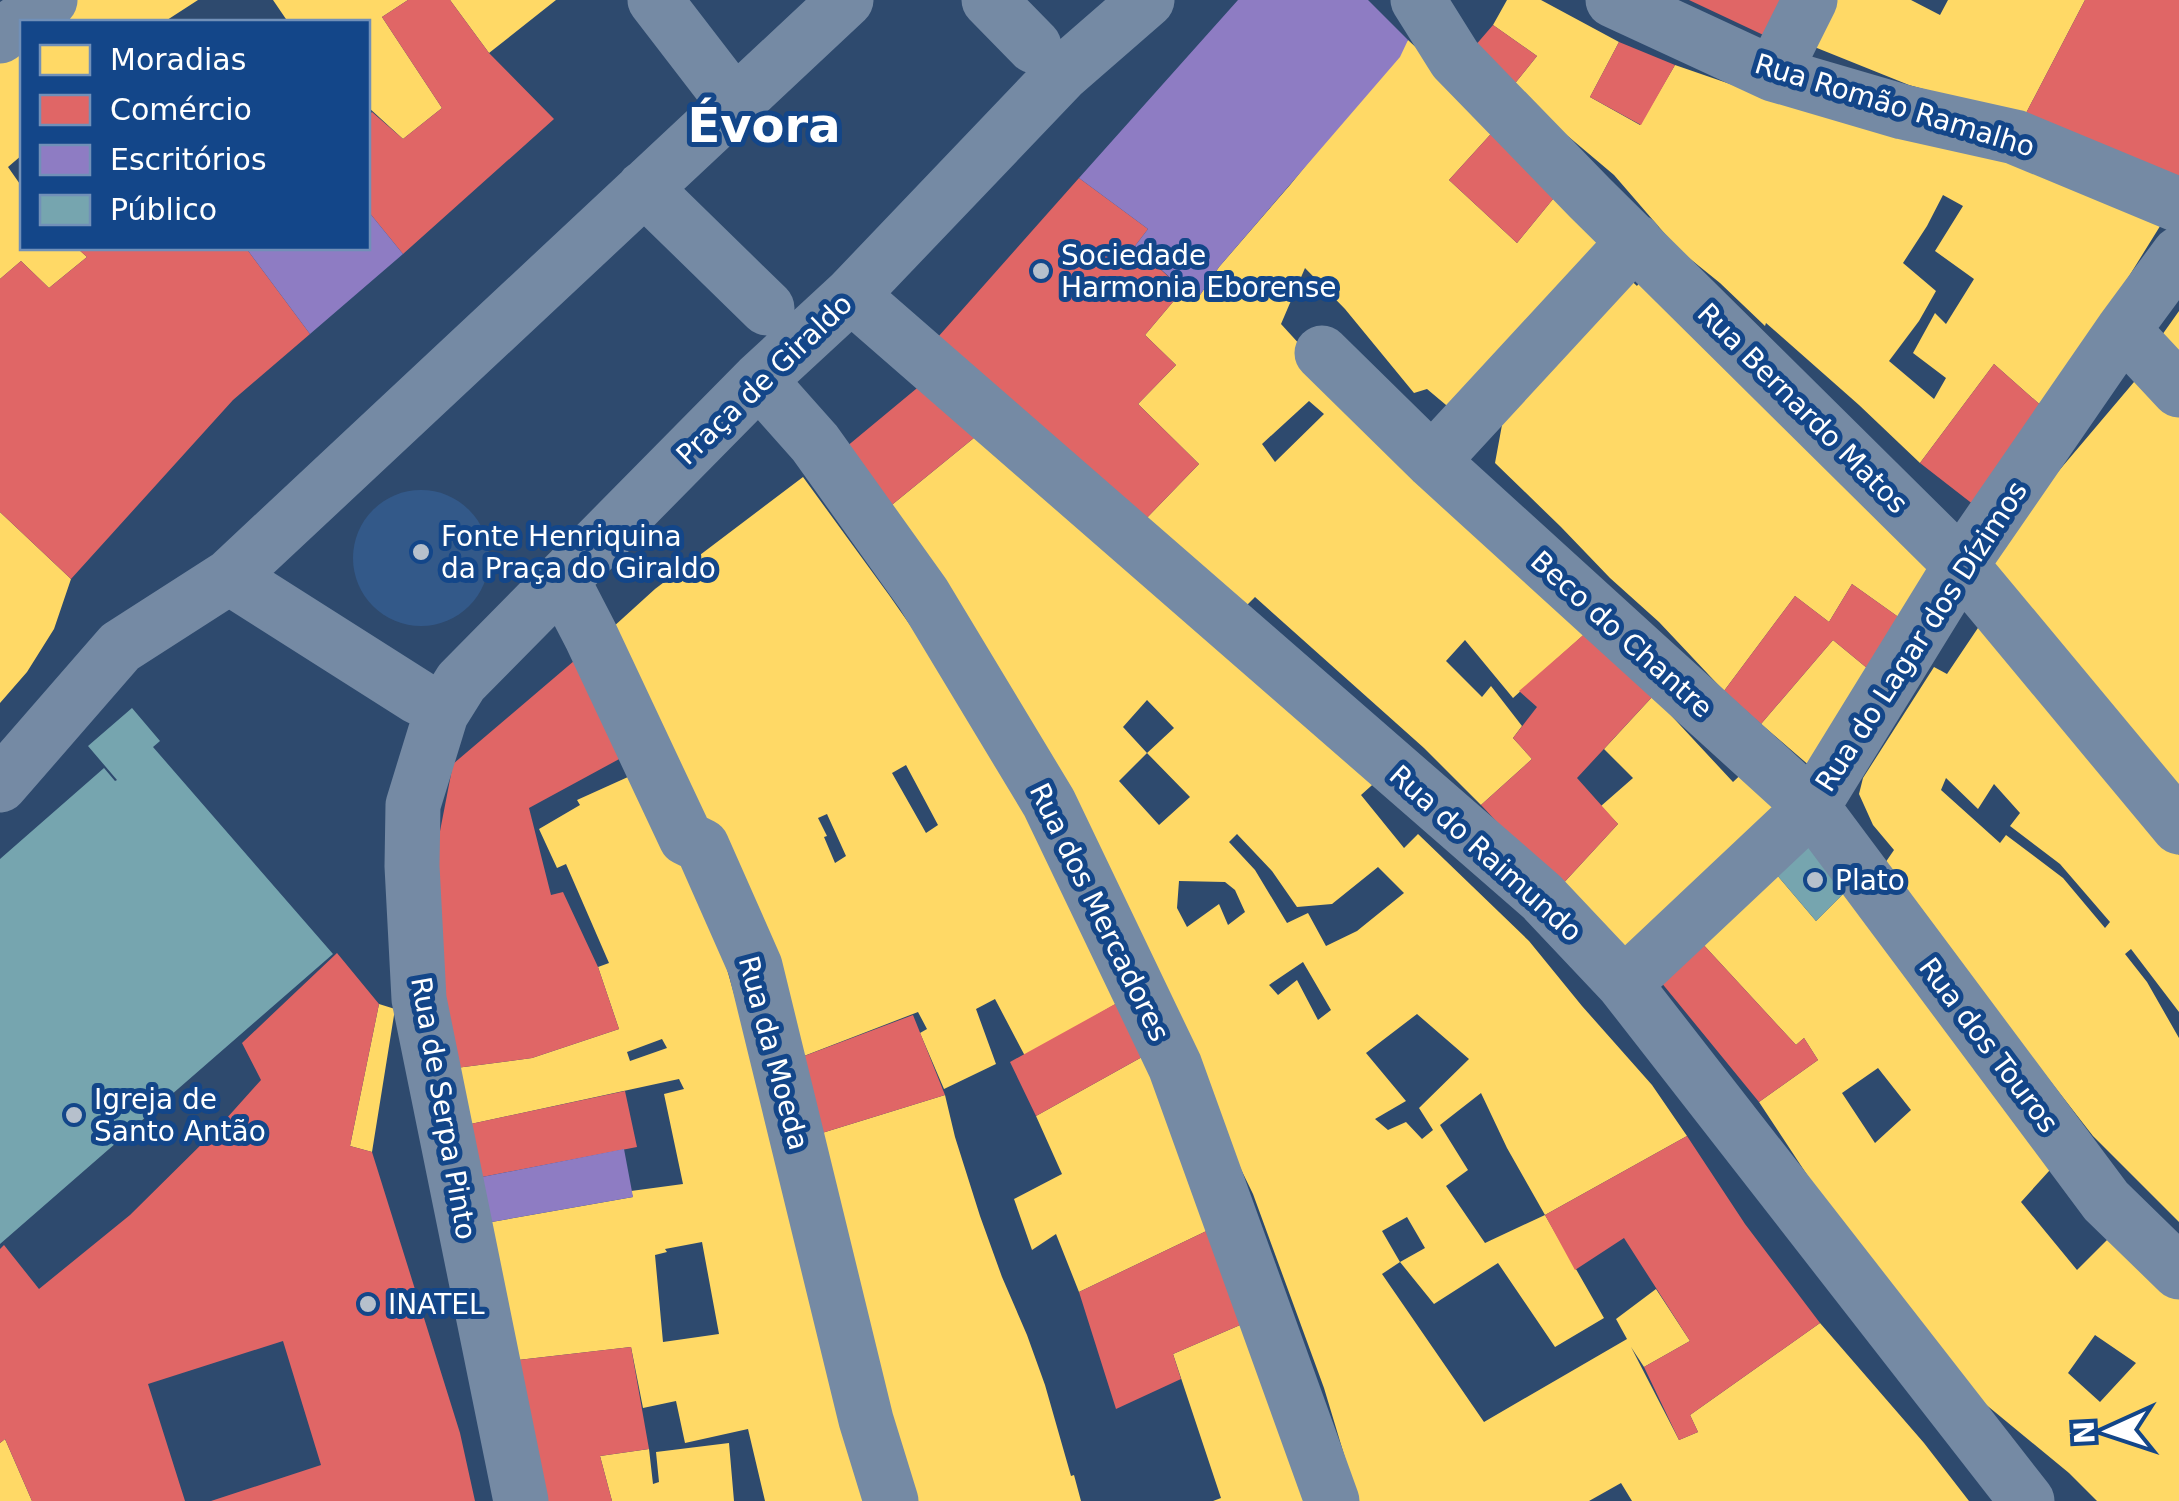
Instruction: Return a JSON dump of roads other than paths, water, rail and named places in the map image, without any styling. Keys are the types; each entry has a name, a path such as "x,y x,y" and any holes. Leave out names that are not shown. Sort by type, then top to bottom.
{"street":[{"path":"22,20 50,0"},
{"path":"656,0 735,104"},
{"path":"0,783 120,646 229,577 846,0"},
{"path":"989,0 1034,46"},
{"name":"Praça de Giraldo","path":"1090,48 1115,0"},
{"name":"Praça de Giraldo","path":"430,706 461,682 759,380 851,295 1090,48 1146,0"},
{"name":"Rua Bernardo Matos","path":"1418,0 1455,59 1961,565 2179,827"},
{"name":"Rua Romão Ramalho","path":"1612,0 1774,74 1903,112 2015,137 2179,205"},
{"path":"1774,74 1810,0"},
{"name":"Praça de Giraldo","path":"644,188 767,308"},
{"path":"1432,461 1635,241"},
{"name":"Rua do Lagar dos Dízimos","path":"1624,984 1812,807 1961,565 2179,254"},
{"name":"Rua do Raimundo","path":"851,295 1542,897 1624,984 2027,1501"},
{"path":"2123,330 2179,390"},
{"name":"Beco do Chantre","path":"1322,353 1432,461 1812,807"},
{"name":"Rua dos Mercadores","path":"759,380 814,443 923,594 1049,803 1176,1066 1332,1501"},
{"path":"229,577 430,706"},
{"name":"Rua da Moeda","path":"562,580 686,838 702,846 755,966 866,1420 891,1501"},
{"name":"Rua de Serpa Pinto","path":"430,706 413,805 419,999 521,1501"},
{"name":"Rua dos Touros","path":"1812,807 2106,1201 2179,1272"}],"water":[{"name":"Fonte Henriquina da Praça do Giraldo","path":"421,490 447,495 469,510 484,532 489,558 484,584 469,606 447,621 421,626 395,621 373,606 358,584 353,558 358,532 373,510 395,495"}],"place":[{"name":"Sociedade Harmonia Eborense","path":"1041,271"},
{"name":"Fonte Henriquina da Praça do Giraldo","path":"421,552"},
{"name":"Plato","path":"1815,880"},
{"name":"Igreja de Santo Antão","path":"74,1115"},
{"name":"INATEL","path":"368,1304"}],"district":[{"name":"Évora","path":"764,125"}]}
